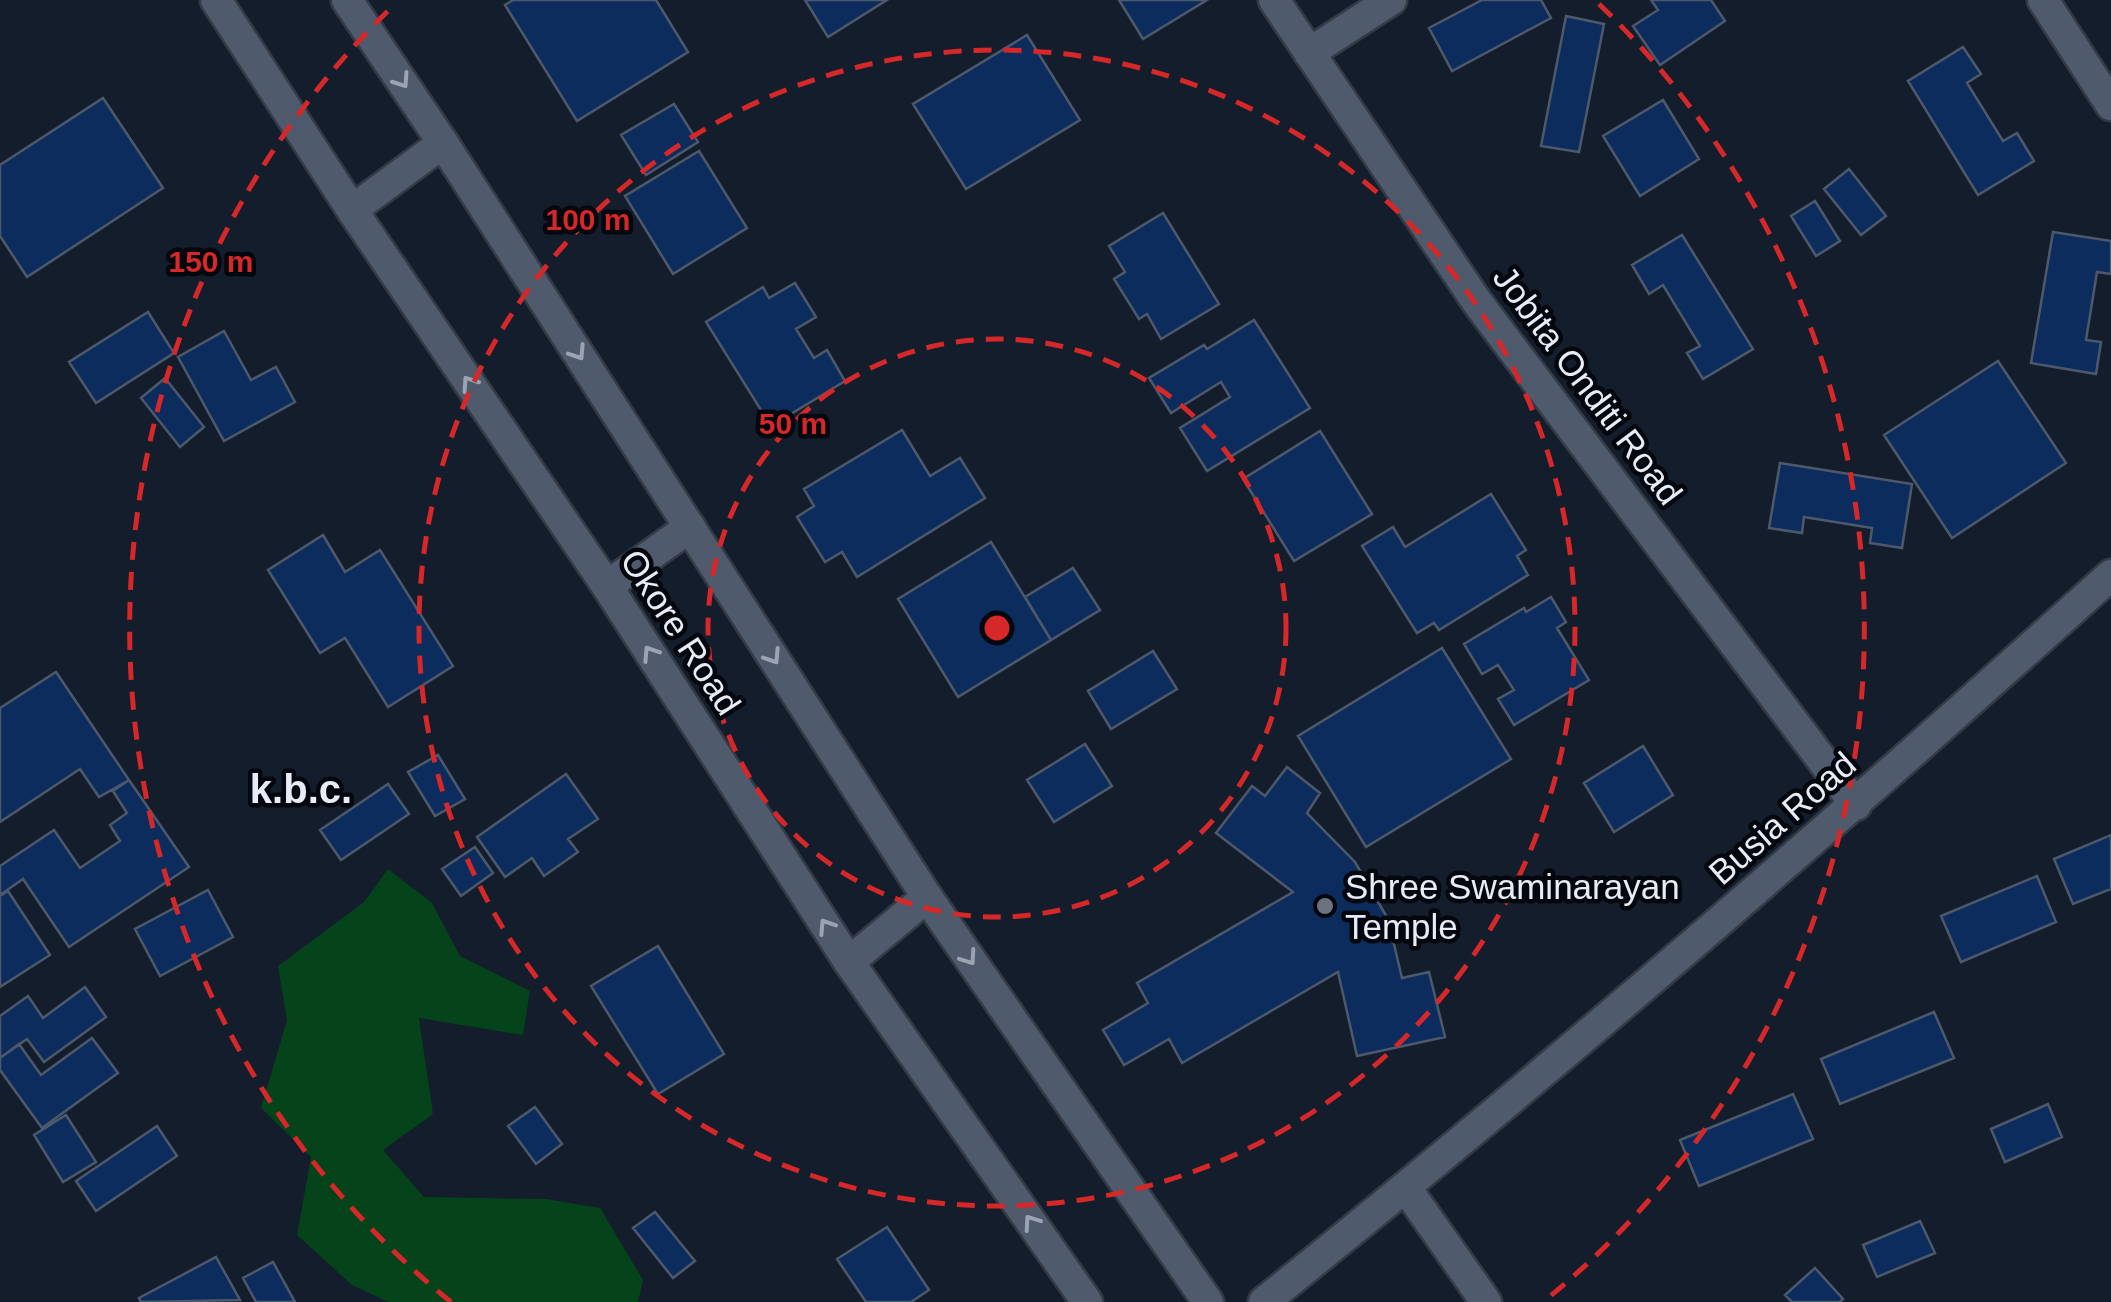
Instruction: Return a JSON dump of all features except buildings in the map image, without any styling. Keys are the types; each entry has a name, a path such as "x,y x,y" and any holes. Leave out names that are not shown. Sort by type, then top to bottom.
{"street":[{"name":"Okore Road","path":"216,0 352,210 607,586 849,962 1087,1302"},
{"name":"Okore Road","path":"347,0 444,143 926,897 1208,1302"},
{"name":"Jobita Onditi Road","path":"1274,0 1477,302 1856,805"},
{"path":"1309,53 1391,0"},
{"path":"2043,0 2111,105"},
{"path":"352,210 444,143"},
{"path":"607,586 690,528"},
{"name":"Busia Road","path":"1264,1302 1406,1188 1856,805 2111,574"},
{"path":"849,962 926,897"},
{"path":"1406,1188 1486,1302"}],"green space":[{"path":"388,869 432,903 460,956 530,991 523,1035 419,1018 433,1114 383,1150 424,1197 546,1199 600,1208 643,1280 638,1302 388,1302 352,1285 297,1235 311,1157 261,1108 287,1020 278,966 364,902"}],"place":[{"name":"Shree Swaminarayan Temple","path":"1325,906"}],"district":[{"name":"k.b.c.","path":"301,789"}]}
